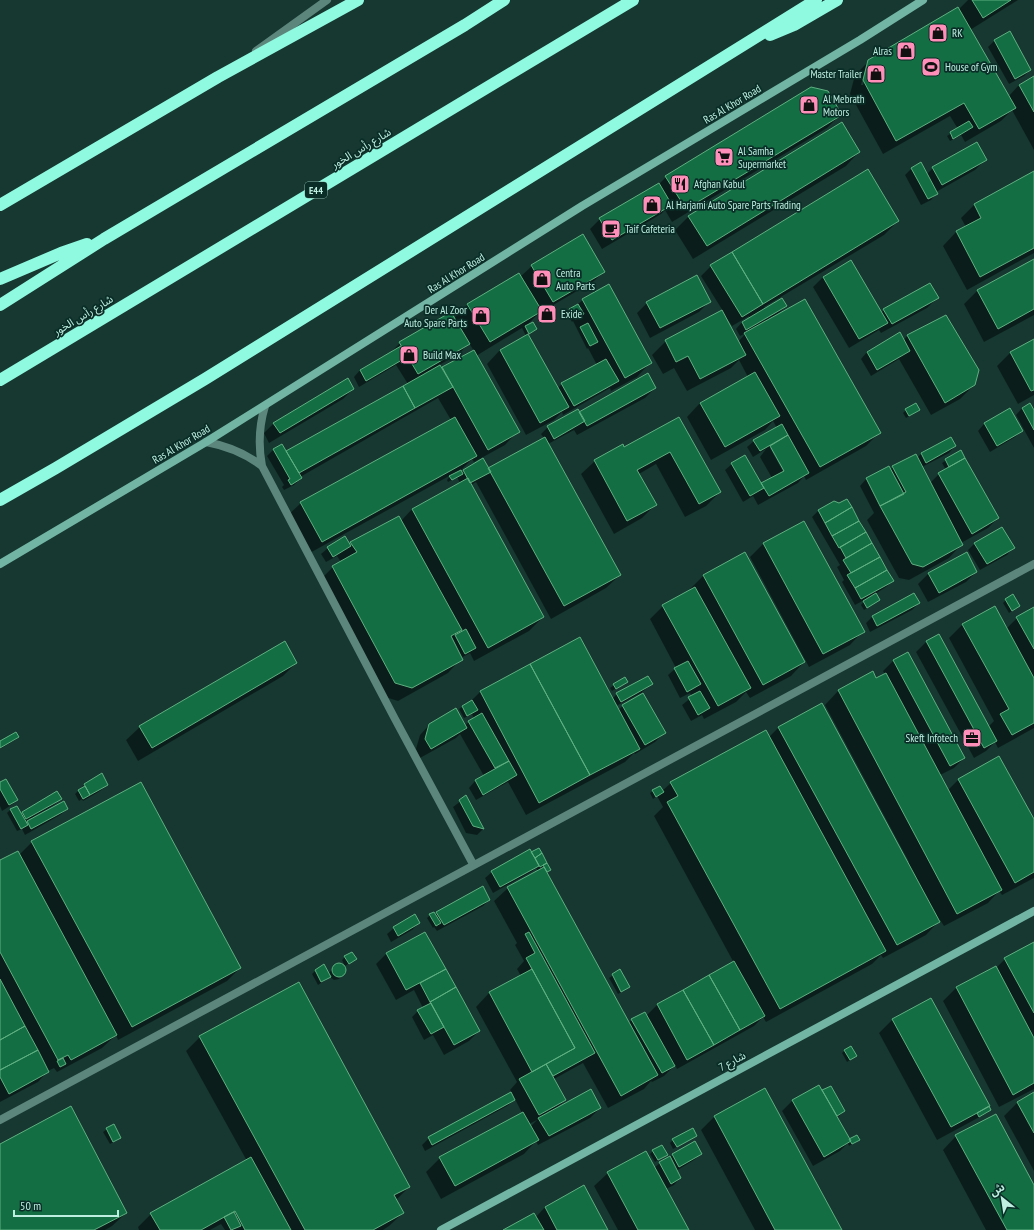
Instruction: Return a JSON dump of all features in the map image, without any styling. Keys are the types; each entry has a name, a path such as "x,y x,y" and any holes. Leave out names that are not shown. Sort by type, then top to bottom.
{"highway":[{"path":"0,205 218,77 358,0"},
{"path":"0,305 104,239 465,25 504,0"},
{"name":"شارع رأس الخور","path":"0,380 633,0"},
{"path":"0,500 205,379 816,0"},
{"path":"753,39 767,36 794,25 837,0"},
{"path":"0,278 60,253 104,239"}],"street":[{"path":"218,77 327,0"},
{"name":"Ras Al Khor Road","path":"0,564 265,406 582,206 860,40 923,0"},
{"path":"265,406 260,430 260,454 262,466 473,864"},
{"path":"206,442 230,448 242,453 262,466"},
{"path":"0,1120 473,864 1034,564"},
{"name":"شارع 7","path":"441,1230 1034,911"}],"building":[{"path":"972,0 1011,0 983,18"},
{"path":"958,7 1016,108 979,129 964,103 896,141 863,80 868,60"},
{"path":"1010,31 1031,70 1015,79 994,40"},
{"path":"1034,76 1034,112 1019,85"},
{"path":"811,87 828,91 842,115 686,209 665,176"},
{"path":"969,121 973,127 953,139 950,132"},
{"path":"842,122 860,152 707,246 688,216"},
{"path":"977,142 987,160 942,185 932,167"},
{"path":"921,162 938,194 928,199 911,168"},
{"path":"868,169 899,221 763,304 732,252"},
{"path":"1034,171 1034,248 980,277 956,231 981,218 974,204"},
{"path":"659,183 672,205 612,240 599,218"},
{"path":"583,234 605,272 553,302 531,265"},
{"path":"732,252 763,304 742,317 710,265"},
{"path":"1034,259 1034,309 998,329 977,290"},
{"path":"851,260 888,323 859,339 823,277"},
{"path":"519,273 542,311 490,342 467,304"},
{"path":"697,275 711,302 660,328 646,302"},
{"path":"930,283 939,298 892,324 883,309"},
{"path":"609,284 652,363 625,378 582,299"},
{"path":"782,298 787,306 746,330 742,322"},
{"path":"805,299 881,433 820,467 744,333"},
{"path":"578,304 584,314 575,319 569,309"},
{"path":"722,310 746,355 700,379 688,356 676,362 665,340"},
{"path":"451,312 470,344 418,374 399,342"},
{"path":"946,315 979,370 975,385 945,403 907,335"},
{"path":"533,322 537,329 529,334 525,326"},
{"path":"588,323 598,342 590,346 580,327"},
{"path":"900,332 910,351 877,370 867,352"},
{"path":"528,334 569,407 540,423 500,350"},
{"path":"1034,339 1034,390 1031,391 1010,352"},
{"path":"401,346 407,357 366,381 360,370"},
{"path":"474,350 520,432 488,450 442,367"},
{"path":"606,359 619,381 574,406 561,383"},
{"path":"440,365 453,387 415,408 403,386"},
{"path":"755,372 780,416 725,447 700,403"},
{"path":"648,373 656,388 587,426 579,412"},
{"path":"348,378 354,389 280,433 273,423"},
{"path":"403,386 415,408 299,473 286,451"},
{"path":"916,403 920,410 909,416 905,409"},
{"path":"1030,403 1034,410 1034,430 1022,408"},
{"path":"1010,408 1023,431 997,446 984,423"},
{"path":"578,409 585,421 554,439 547,426"},
{"path":"455,417 477,456 322,542 300,502"},
{"path":"679,417 721,492 699,504 670,452 637,470 657,505 627,521 594,460 623,444 624,447"},
{"path":"782,424 788,435 760,451 753,440"},
{"path":"788,435 809,473 769,496 761,483 784,471 770,446"},
{"path":"545,437 621,575 564,606 488,468"},
{"path":"951,437 956,446 926,463 921,453"},
{"path":"282,444 302,478 291,485 288,480 290,479 273,449"},
{"path":"961,450 965,458 949,467 945,459"},
{"path":"916,454 963,545 923,567 912,564 880,506 906,492 892,466"},
{"path":"745,455 764,488 750,496 731,463"},
{"path":"483,458 491,472 470,483 463,470"},
{"path":"965,458 999,518 972,534 938,473"},
{"path":"889,466 904,494 880,506 866,478"},
{"path":"461,470 463,474 452,480 449,476"},
{"path":"468,478 544,617 488,648 412,509"},
{"path":"847,499 852,507 825,523 818,510 834,501 839,503"},
{"path":"852,507 859,521 832,536 825,523"},
{"path":"399,516 462,630 451,636 463,660 412,688 395,683 332,566 357,552 350,542"},
{"path":"804,521 865,632 823,654 763,543"},
{"path":"859,521 866,532 839,548 832,536"},
{"path":"1002,527 1015,548 987,564 974,543"},
{"path":"866,532 872,543 846,558 840,547"},
{"path":"345,536 351,546 333,557 327,547"},
{"path":"872,543 880,557 851,573 843,560"},
{"path":"745,552 805,662 763,685 703,575"},
{"path":"967,552 977,572 939,593 928,573"},
{"path":"880,557 887,570 855,588 847,575"},
{"path":"887,570 894,581 861,599 855,588"},
{"path":"695,587 751,688 718,706 662,605"},
{"path":"876,593 880,600 867,608 863,601"},
{"path":"914,593 920,603 877,626 872,616"},
{"path":"1013,594 1020,606 1012,611 1005,599"},
{"path":"995,606 1034,678 1034,723 1012,735 1000,714 1009,709 962,624"},
{"path":"1034,607 1034,649 1016,617"},
{"path":"466,629 476,648 465,654 455,635"},
{"path":"939,634 997,741 984,748 926,641"},
{"path":"580,637 640,749 590,775 530,664"},
{"path":"285,641 297,663 152,748 139,726"},
{"path":"908,652 965,758 950,766 893,660"},
{"path":"688,661 701,684 687,692 674,668"},
{"path":"530,664 590,775 539,803 480,691"},
{"path":"873,671 876,678 886,673 1002,890 957,914 838,690"},
{"path":"648,676 653,684 621,702 616,693"},
{"path":"625,677 628,682 616,689 613,684"},
{"path":"700,691 710,708 698,715 688,697"},
{"path":"643,693 666,733 645,745 622,705"},
{"path":"472,700 478,710 467,716 462,706"},
{"path":"822,703 940,922 897,945 778,727"},
{"path":"456,708 467,728 431,749 425,739 429,724"},
{"path":"482,713 509,761 495,768 468,721"},
{"path":"766,730 886,951 780,1009 667,802 678,796 670,782"},
{"path":"16,732 19,737 0,748 0,741"},
{"path":"999,756 1034,819 1034,872 1015,883 958,779"},
{"path":"509,761 517,775 483,795 475,780"},
{"path":"102,773 108,785 90,795 84,784"},
{"path":"6,779 18,800 9,805 0,789 0,782"},
{"path":"141,782 241,968 132,1027 31,841"},
{"path":"85,786 90,795 83,799 78,790"},
{"path":"660,786 664,792 656,797 652,790"},
{"path":"57,791 62,799 26,819 22,812"},
{"path":"466,795 484,829 473,826 459,800"},
{"path":"64,801 68,809 31,829 27,821"},
{"path":"17,806 28,825 21,829 10,809"},
{"path":"539,848 542,853 535,858 531,852"},
{"path":"530,849 539,866 500,887 491,871"},
{"path":"18,851 117,1035 71,1060 68,1055 58,1060 0,952 0,860"},
{"path":"542,853 547,863 540,867 535,858"},
{"path":"547,863 551,870 547,872 543,865"},
{"path":"544,867 658,1075 621,1096 507,887"},
{"path":"483,886 490,900 444,925 436,912"},
{"path":"434,912 441,923 436,926 429,914"},
{"path":"415,914 420,923 398,936 393,927"},
{"path":"425,932 446,969 406,990 386,953"},
{"path":"529,932 595,1053 553,1076 546,1064 575,1048 526,958 535,953 525,934"},
{"path":"1034,942 1034,1013 1004,958"},
{"path":"352,952 357,959 349,964 344,956"},
{"path":"734,961 765,1016 740,1030 709,975"},
{"path":"339,963 344,965 346,970 344,975 339,977 334,975 332,970 334,965"},
{"path":"324,964 331,977 321,982 315,970"},
{"path":"996,966 1034,1038 1034,1083 1013,1095 956,987"},
{"path":"446,969 456,987 430,1002 420,983"},
{"path":"532,969 575,1048 532,1072 489,992"},
{"path":"620,969 630,987 621,992 612,974"},
{"path":"709,975 740,1030 714,1045 683,990"},
{"path":"0,979 25,1026 0,1040"},
{"path":"299,982 410,1187 394,1195 404,1213 373,1230 305,1230 199,1036"},
{"path":"456,987 480,1031 454,1045 430,1002"},
{"path":"683,990 714,1045 687,1060 657,1004"},
{"path":"931,998 990,1106 951,1127 892,1019"},
{"path":"431,1003 444,1027 431,1034 417,1010"},
{"path":"645,1012 675,1066 662,1073 631,1019"},
{"path":"25,1026 38,1050 0,1070 0,1040"},
{"path":"851,1046 857,1056 850,1060 844,1050"},
{"path":"38,1050 49,1072 9,1094 0,1077 0,1070"},
{"path":"63,1058 66,1064 60,1067 57,1061"},
{"path":"546,1064 566,1100 539,1115 519,1079"},
{"path":"819,1085 851,1141 824,1157 792,1100"},
{"path":"831,1086 845,1111 837,1116 822,1090"},
{"path":"765,1088 842,1230 775,1230 714,1116"},
{"path":"591,1089 601,1108 549,1136 538,1118"},
{"path":"511,1092 515,1100 432,1145 428,1137"},
{"path":"1034,1092 1034,1133 1017,1102"},
{"path":"71,1106 127,1213 94,1230 0,1230 0,1144"},
{"path":"989,1106 991,1110 979,1117 977,1113"},
{"path":"523,1112 539,1140 455,1186 439,1157"},
{"path":"996,1114 1034,1185 1034,1230 1007,1230 955,1135"},
{"path":"114,1124 121,1138 113,1142 106,1128"},
{"path":"693,1128 697,1136 677,1147 672,1139"},
{"path":"857,1135 860,1140 852,1144 849,1139"},
{"path":"695,1141 702,1154 679,1167 672,1154"},
{"path":"662,1145 668,1155 658,1160 652,1150"},
{"path":"646,1151 689,1230 638,1230 607,1172"},
{"path":"670,1156 681,1178 671,1184 659,1162"},
{"path":"251,1157 291,1230 245,1230 235,1211 201,1230 160,1230 150,1213"},
{"path":"584,1185 608,1230 557,1230 545,1207"},
{"path":"234,1212 241,1226 231,1230 224,1217"},
{"path":"534,1213 544,1230 503,1230"}],"place":[{"name":"RK","path":"938,33"},
{"name":"Alras","path":"906,51"},
{"name":"House of Gym","path":"931,67"},
{"name":"Master Trailer","path":"876,74"},
{"name":"Al Mebrath Motors","path":"809,105"},
{"name":"Al Samha Supermarket","path":"724,157"},
{"name":"Afghan Kabul","path":"680,184"},
{"name":"Al Harjami Auto Spare Parts Trading","path":"652,205"},
{"name":"Taif Cafeteria","path":"611,229"},
{"name":"Centra Auto Parts","path":"542,279"},
{"name":"Exide","path":"547,314"},
{"name":"Der Al Zoor Auto Spare Parts","path":"481,316"},
{"name":"Build Max","path":"409,355"},
{"name":"Skeft Infotech","path":"972,738"}]}
